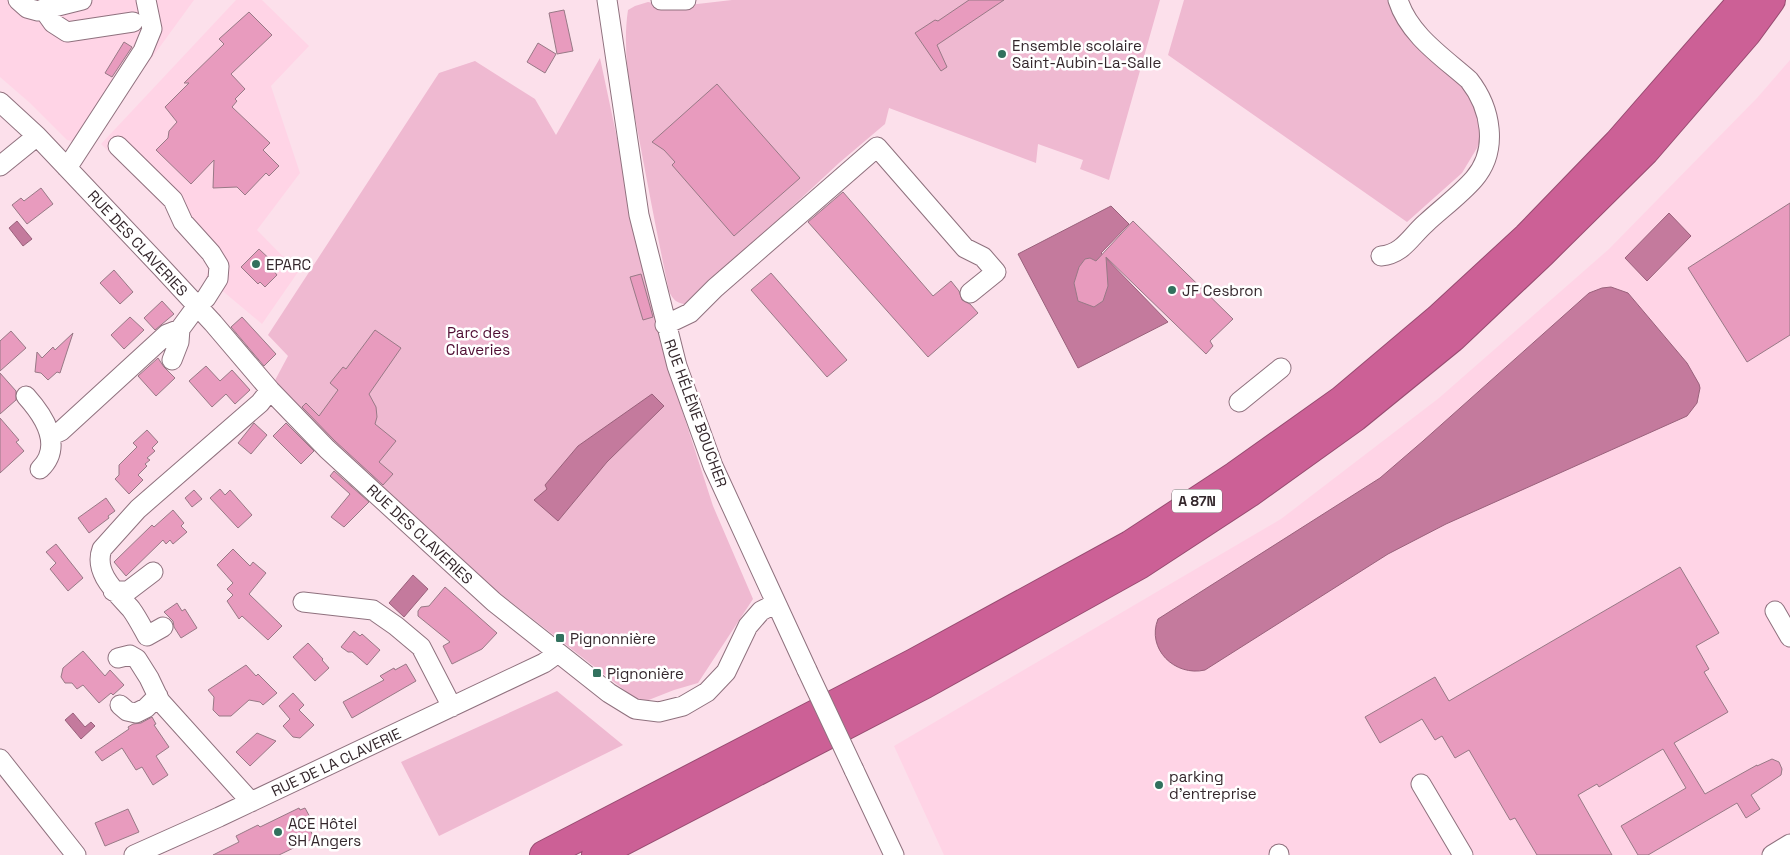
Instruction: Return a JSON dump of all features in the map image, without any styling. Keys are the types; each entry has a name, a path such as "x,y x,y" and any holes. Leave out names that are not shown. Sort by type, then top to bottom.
{"highway":[{"name":"A 87N","path":"544,855 914,663 1130,545 1235,476 1342,400 1438,319 1528,237 1618,144 1743,0"},
{"name":"A 87N","path":"596,855 925,684 1130,570 1249,493 1355,417 1452,338 1542,253 1645,151 1747,32 1771,0"},
{"path":"1747,32 1785,0"}],"street":[{"path":"18,0 27,8 38,10 52,5 82,0"},
{"path":"67,168 143,51 152,29 146,0"},
{"name":"RUE HÉLÈNE BOUCHER","path":"607,0 638,215 677,366 712,466 894,855"},
{"path":"662,0 686,0"},
{"path":"1381,256 1392,255 1399,251 1415,232 1474,179 1486,157 1490,132 1486,109 1476,89 1469,80 1408,24 1398,0"},
{"path":"52,5 53,23 67,32 133,22"},
{"name":"RUE DES CLAVERIES","path":"0,102 37,136 197,306 270,390 327,448 486,596 609,693 635,709 659,712 683,706 707,692 726,672 748,626 761,611 776,603"},
{"path":"0,166 37,136"},
{"path":"118,146 173,200 183,222 219,266 218,279 206,298 197,306 180,329 179,342 172,360"},
{"path":"666,325 690,312 877,147 965,248 982,257 996,272 970,292"},
{"path":"50,436 61,431 167,334 180,329"},
{"path":"1239,402 1281,368"},
{"path":"163,627 147,636 132,610 113,591 100,565 102,549 138,510 260,403 270,390"},
{"path":"26,396 41,414 50,436 52,449 50,457 40,469"},
{"path":"113,591 128,591 154,572"},
{"path":"303,602 373,610 396,626 421,647 452,707"},
{"path":"1774,611 1790,637"},
{"name":"RUE DE LA CLAVERIE","path":"134,855 544,664 551,658 555,650"},
{"path":"118,658 130,655 137,659 160,701 251,802"},
{"path":"120,705 127,711 136,713 146,708 158,696"},
{"path":"0,759 76,855"},
{"path":"1421,784 1463,855"},
{"path":"1772,855 1790,844"}],"shaded area":[{"path":"0,0 194,0 108,118 79,143 67,140 30,103 0,77"},
{"name":"EPARC","path":"236,0 262,0 309,46 271,86 300,173 257,230 298,272 262,324 206,277 211,265 179,221 101,144"},
{"path":"1790,60 1790,855 944,855 894,746 1281,519 1439,398 1609,249 1757,98"},
{"path":"1111,206 1129,224 1101,253 1168,322 1078,368 1018,254"},
{"path":"1669,213 1691,236 1647,281 1625,258"},
{"path":"17,221 32,239 23,246 9,228"},
{"path":"1611,287 1628,293 1687,363 1700,388 1697,403 1687,416 1446,524 1388,554 1205,670 1183,669 1174,665 1166,658 1156,641 1155,630 1158,619 1380,478 1589,293"},
{"path":"652,394 664,406 607,462 558,521 534,500 547,489 545,485 578,446"},
{"path":"413,575 428,589 404,617 389,603"},
{"path":"73,713 85,727 91,722 95,726 81,739 65,720"}],"green space":[{"path":"732,0 1160,0 1109,180 1080,169 1083,160 1038,144 1036,163 889,108 885,124 839,163 695,297 690,304 683,304 675,300 669,291 635,115 627,62 626,27 628,10 648,2 680,6"},
{"path":"1184,0 1394,0 1467,86 1481,120 1483,138 1462,173 1407,222 1168,55"},
{"name":"Parc des Claveries","path":"600,58 661,345 713,506 753,599 698,683 641,703 471,571 329,447 273,384 288,356 268,335 439,73 475,61 535,99 556,135"},
{"path":"557,691 623,745 439,836 401,762"}],"building":[{"path":"969,0 1004,0 937,45 947,67 941,71 915,33 935,20 938,21"},
{"path":"564,10 573,51 557,54 549,13"},
{"path":"249,12 272,35 231,74 245,89 235,99 237,101 232,107 270,143 263,150 279,166 269,176 266,173 245,195 237,187 213,188 214,160 191,184 156,150 168,138 169,131 177,122 165,107 189,83 184,83 224,44 219,39"},
{"path":"124,42 132,47 112,77 105,73"},
{"path":"538,43 556,54 545,73 527,62"},
{"path":"717,84 800,178 734,236 672,165 675,162 664,150 652,142"},
{"path":"41,188 53,204 27,224 12,205 21,198 24,201"},
{"path":"843,192 933,296 951,281 959,291 962,300 970,304 978,313 928,357 808,222"},
{"path":"1790,203 1790,335 1747,362 1688,268"},
{"name":"JF Cesbron","path":"1133,221 1233,319 1210,341 1213,346 1206,354 1106,257 1108,286 1103,301 1094,307 1078,301 1074,283 1079,267 1085,259 1090,258 1096,261"},
{"path":"259,249 277,266 273,270 277,275 265,287 260,282 258,284 241,267"},
{"path":"114,270 133,292 120,304 100,283"},
{"path":"771,273 847,360 827,377 751,290"},
{"path":"641,274 653,317 643,320 630,277"},
{"path":"162,301 174,314 155,330 144,318"},
{"path":"130,317 144,330 124,349 111,335"},
{"path":"242,317 276,354 264,366 231,327"},
{"name":"Parc des Claveries","path":"375,330 401,348 369,394 376,407 377,417 375,424 396,441 379,462 393,474 383,485 335,441 302,407 306,403 319,416 338,390 330,383 343,367 346,369"},
{"path":"11,331 26,348 0,371 0,341"},
{"path":"73,333 60,373 57,372 48,380 41,373 35,372 37,352 42,358 53,347 55,350"},
{"path":"158,358 175,378 156,396 138,376"},
{"path":"206,366 220,381 232,370 250,390 235,404 226,394 212,407 189,381"},
{"path":"0,373 16,391 16,400 0,414"},
{"path":"0,418 19,440 16,442 24,451 0,473"},
{"path":"254,423 267,435 251,454 238,443"},
{"path":"286,423 314,451 301,464 273,436"},
{"path":"147,430 158,442 152,448 155,451 147,458 150,460 145,464 147,466 138,475 143,480 129,494 115,479 119,475 119,465 137,447 133,443"},
{"path":"334,471 369,502 344,527 331,517 350,494 330,476"},
{"path":"220,489 225,495 230,490 252,515 238,528 210,498"},
{"path":"194,490 202,499 192,507 185,498"},
{"path":"106,498 115,511 89,533 78,518"},
{"path":"173,510 184,523 181,526 187,532 173,544 170,540 166,544 163,540 126,576 114,562 152,525 154,527"},
{"path":"56,544 83,578 68,591 50,569 56,563 46,552"},
{"path":"233,549 250,566 253,562 266,573 249,594 282,626 268,640 242,616 239,619 227,601 233,595 227,589 233,583 217,565"},
{"path":"1680,567 1719,633 1696,646 1709,669 1704,672 1728,712 1674,743 1705,794 1757,765 1772,759 1779,762 1782,769 1781,775 1751,795 1760,809 1746,818 1737,803 1648,855 1638,855 1621,826 1686,788 1663,749 1599,787 1597,784 1578,795 1612,855 1537,855 1515,818 1510,820 1469,750 1455,758 1442,736 1435,740 1422,719 1380,743 1365,717 1435,677 1449,701"},
{"path":"445,587 497,633 482,649 452,664 443,646 450,642 418,616 418,611 421,607 429,606"},
{"path":"177,603 182,611 185,609 197,628 181,638 174,627 173,621 164,612"},
{"path":"354,631 360,636 362,634 380,650 367,665 352,652 348,652 341,647"},
{"path":"308,643 329,668 315,681 293,657"},
{"path":"83,651 105,676 110,670 124,685 113,695 111,693 99,703 83,685 77,689 72,683 65,683 61,677 63,668"},
{"path":"406,664 416,681 352,718 343,702 384,680 380,676"},
{"path":"246,665 277,693 263,705 260,702 249,700 231,716 219,716 213,710 214,697 208,690"},
{"path":"293,693 304,705 299,710 314,725 300,738 293,737 283,726 290,719 279,706"},
{"path":"152,717 156,724 154,725 169,747 156,756 168,775 153,785 142,767 136,770 122,748 102,761 95,752 129,729 128,727"},
{"path":"257,733 276,741 250,766 236,752"},
{"name":"ACE Hôtel SH Angers","path":"299,808 300,810 305,808 311,819 306,821 314,838 279,855 213,855 239,842 236,836 258,825 260,827"},
{"path":"128,809 139,832 105,846 95,823"}],"place":[{"name":"Ensemble scolaire Saint-Aubin-La-Salle","path":"1002,54"},
{"name":"EPARC","path":"256,264"},
{"name":"JF Cesbron","path":"1172,290"},
{"name":"Pignonnière","path":"560,638"},
{"name":"Pignonière","path":"597,673"},
{"name":"parking d'entreprise","path":"1159,785"},
{"name":"ACE Hôtel SH Angers","path":"278,832"}]}
